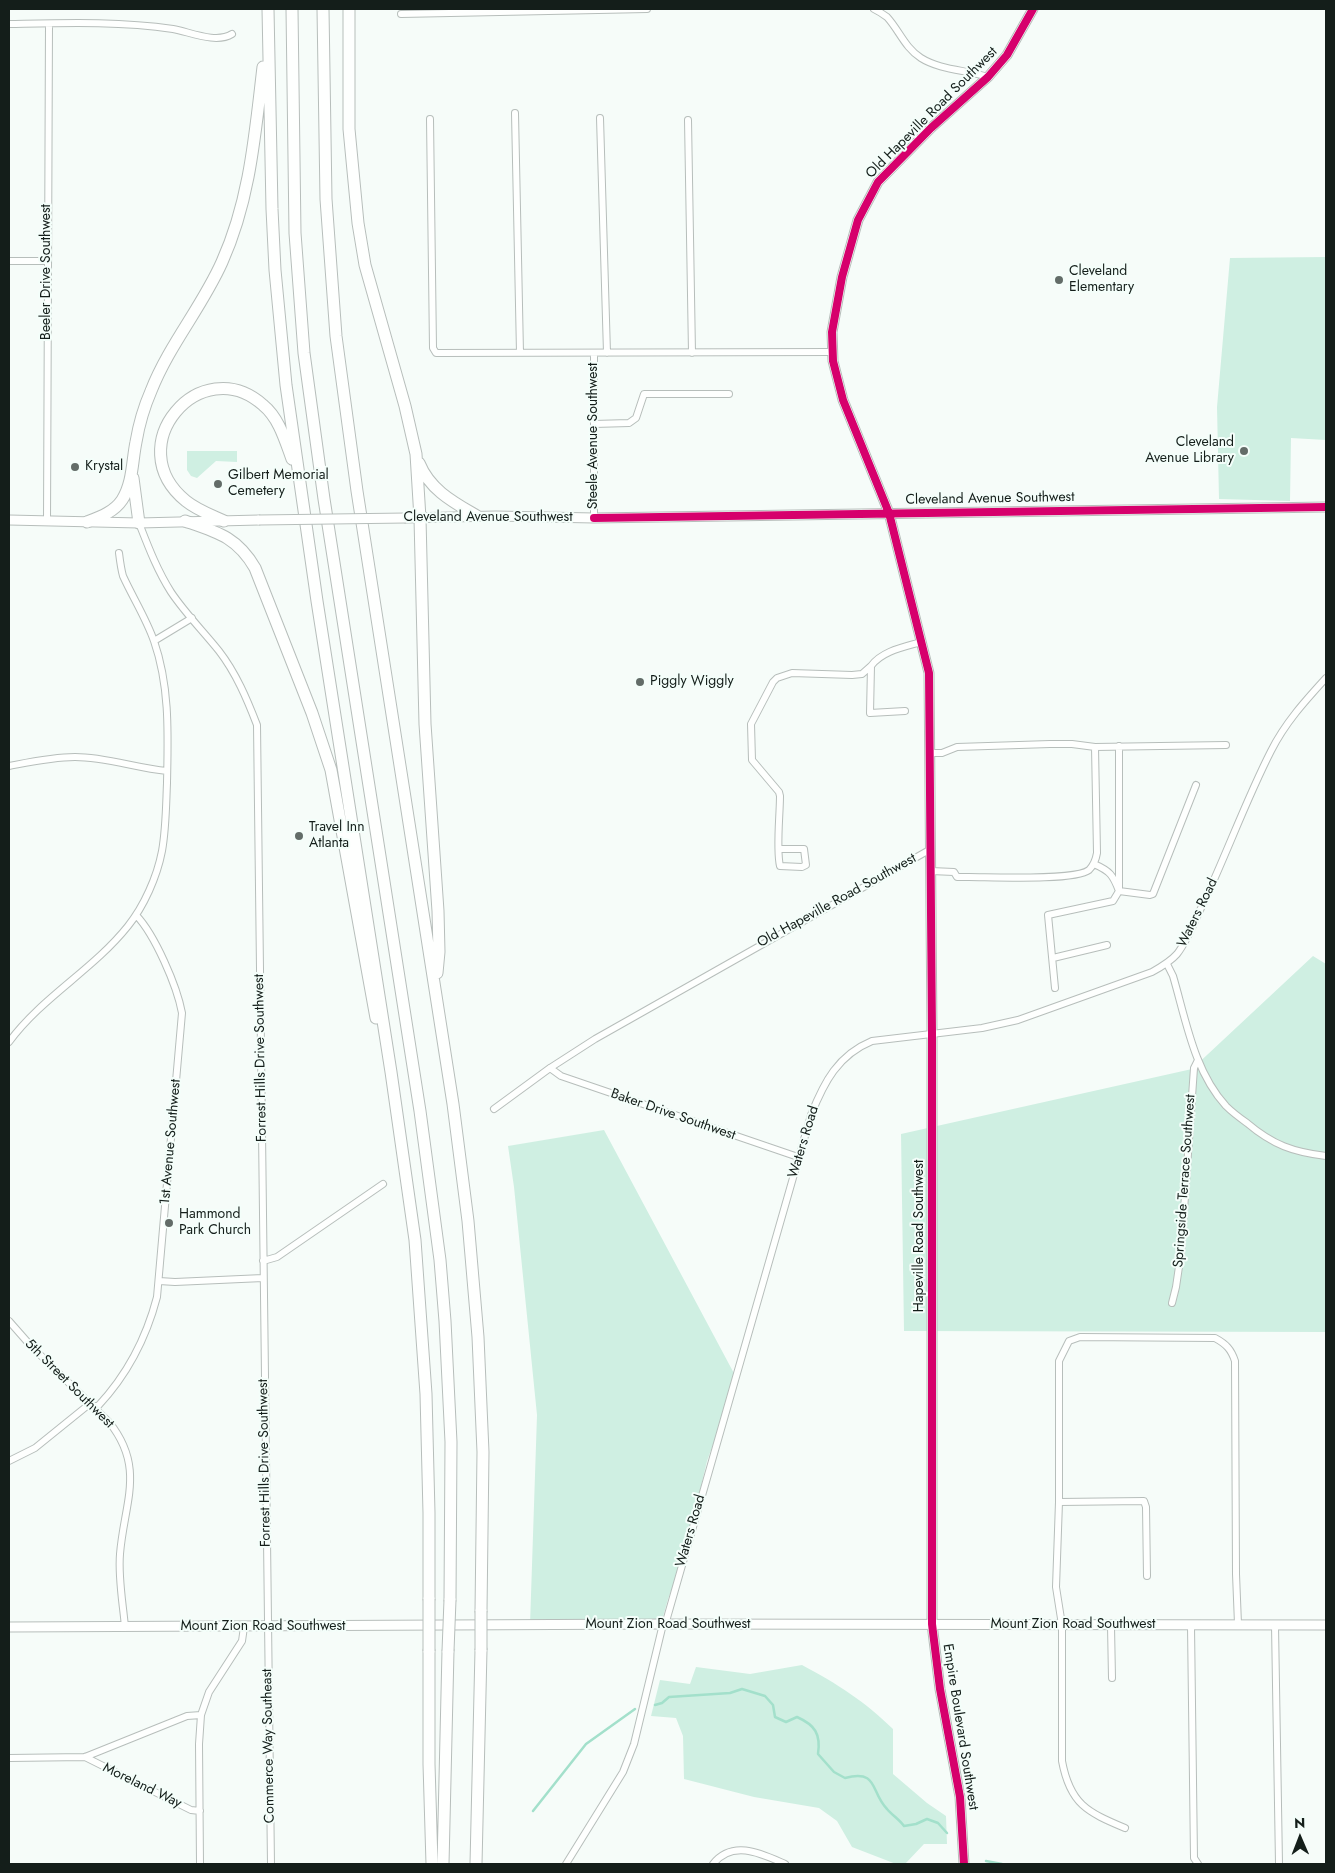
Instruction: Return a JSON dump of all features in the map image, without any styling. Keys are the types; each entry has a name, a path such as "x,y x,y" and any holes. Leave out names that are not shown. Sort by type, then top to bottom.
{"highway":[{"path":"268,9 275,270 285,375 317,601 391,1072 415,1240 422,1317 428,1463 429,1764 432,1864"},
{"path":"292,9 294,213 304,353 324,499 420,1111 440,1260 445,1321 451,1442 450,1600 443,1864"},
{"path":"323,9 326,199 336,336 360,508 435,990 468,1221 478,1337 483,1452 476,1864"},
{"path":"324,96 328,9"},
{"path":"349,9 349,128 358,223 365,265 422,471 437,490 477,516"},
{"path":"88,522 108,513 121,501 128,487 140,422 152,390 221,264 238,222 247,191 253,158 268,23"},
{"path":"224,521 187,501 170,483 161,461 162,440 166,426 176,410 190,398 201,393 224,389 245,394 263,405 280,429 299,479"},
{"path":"416,454 420,518 425,724 438,911 439,952 435,990"},
{"path":"133,466 139,523"},
{"path":"185,521 222,534 236,543 248,555 255,568 312,713 330,770 372,1003 391,1072"}],"street":[{"path":"401,14 647,9"},
{"path":"874,9 886,16 909,48 922,59 942,66 972,71 988,77"},
{"name":"Old Hapeville Road Southwest","path":"494,1110 550,1068 640,1012 931,849 929,673 889,513 843,400 832,352 832,332 842,277 858,220 878,182 924,135 988,77 1007,55 1033,9"},
{"path":"9,24 137,24 174,29 214,38 226,38 232,34"},
{"name":"Beeler Drive Southwest","path":"47,521 49,24"},
{"path":"515,113 520,353"},
{"path":"600,118 607,353"},
{"path":"430,119 433,348 436,353 832,352"},
{"path":"688,120 692,353"},
{"path":"9,261 47,261"},
{"name":"Steele Avenue Southwest","path":"594,353 594,518"},
{"path":"594,424 629,424 636,418 644,394 729,394"},
{"name":"Cleveland Avenue Southwest","path":"9,520 139,523 477,516 594,518 1326,508"},
{"name":"Forrest Hills Drive Southwest","path":"139,523 155,564 170,591 232,670 243,690 257,725 268,1627"},
{"path":"9,1042 23,1023 42,1005 102,955 136,914 149,890 162,853 166,826 167,704 162,670 154,641 142,610 123,574 119,554"},
{"path":"154,641 192,618"},
{"path":"779,849 804,849 806,865 802,867 780,866 779,849 780,796 779,792 752,760 751,724 773,682 784,675 792,673 862,674 877,660 894,650 922,642"},
{"path":"870,666 870,713 905,711"},
{"name":"Waters Road","path":"566,1864 623,1772 634,1744 664,1624 798,1157 818,1096 831,1074 846,1055 858,1046 872,1041 982,1028 1018,1020 1152,972 1167,964 1184,943 1214,881 1270,752 1302,704 1326,678"},
{"path":"930,753 942,752 957,747 1072,744 1094,747 1226,745"},
{"path":"1055,988 1048,915 1113,901 1119,892 1119,746"},
{"path":"932,871 954,872 957,877 969,878 1071,876 1088,871 1094,864 1097,852 1094,747"},
{"path":"9,766 51,758 74,757 94,758 167,771"},
{"path":"1119,892 1154,894 1196,785"},
{"name":"Hapeville Road Southwest","path":"931,849 932,1624"},
{"path":"1094,864 1106,869 1114,877 1119,892"},
{"name":"1st Avenue Southwest","path":"9,1461 35,1448 87,1406 98,1406 111,1393 137,1354 152,1318 159,1281 182,1013 175,987 146,926 136,914"},
{"path":"1053,958 1107,945"},
{"path":"1167,964 1174,976 1198,1060 1210,1086 1226,1106 1255,1130 1287,1149 1304,1154 1326,1156"},
{"name":"Springside Terrace Southwest","path":"1172,1303 1181,1253 1194,1068 1198,1060"},
{"name":"Baker Drive Southwest","path":"550,1068 562,1076 798,1157"},
{"path":"263,1261 277,1257 383,1184"},
{"path":"159,1281 263,1278"},
{"name":"5th Street Southwest","path":"9,1321 119,1434 126,1450 130,1466 130,1486 120,1556 125,1627"},
{"path":"1125,1828 1099,1817 1086,1808 1073,1795 1062,1761 1062,1625 1056,1587 1059,1502 1059,1361 1068,1341 1080,1337 1214,1338 1231,1349 1236,1360 1236,1574 1238,1624"},
{"path":"1059,1502 1144,1502 1146,1506 1147,1576"},
{"name":"Mount Zion Road Southwest","path":"9,1628 664,1624 1326,1625"},
{"name":"Empire Boulevard Southwest","path":"932,1624 940,1689 960,1797 964,1864"},
{"path":"1275,1625 1279,1864"},
{"path":"1111,1626 1112,1678"},
{"path":"1191,1626 1194,1858 1198,1864"},
{"path":"200,1864 198,1744 201,1715 209,1692 242,1641 244,1627"},
{"name":"Commerce Way Southeast","path":"268,1627 271,1864"},
{"name":"Moreland Way","path":"9,1758 84,1757 187,1716 201,1715"},
{"name":"Moreland Way","path":"84,1757 191,1810 200,1811"},
{"path":"713,1864 728,1853 740,1850 754,1851 785,1864"}],"green space":[{"path":"1326,257 1326,440 1291,438 1290,501 1219,499 1217,407 1230,258"},
{"path":"187,451 237,451 237,462 216,461 197,478 191,476 187,470"},
{"path":"1313,956 1326,964 1326,1332 904,1331 901,1134 1192,1069"},
{"path":"604,1130 737,1379 707,1461 685,1553 660,1627 530,1625 537,1415 514,1187 508,1146"},
{"path":"802,1665 850,1694 893,1729 893,1774 927,1803 946,1816 947,1844 924,1844 905,1864 896,1864 852,1847 837,1821 819,1808 754,1797 684,1779 683,1736 676,1718 651,1716 660,1680 690,1684 696,1667 750,1674"}],"waterway":[{"path":"655,1705 662,1703 669,1697 730,1693 742,1689 765,1696 773,1705 775,1717 786,1722 797,1717 812,1727 819,1741 818,1754 834,1772 845,1778 856,1776 869,1779 882,1802 904,1826 916,1824 927,1819 938,1823 947,1833"},
{"path":"533,1811 586,1744 635,1709"},
{"path":"986,1861 1002,1864"}],"cycle path":[{"path":"964,1864 960,1797 940,1689 932,1624 932,1033 929,673 889,513 843,400 833,361 832,332 842,277 858,220 878,182 931,128 988,77 1007,55 1033,9"},
{"path":"594,518 1326,507"}],"place":[{"name":"Cleveland Elementary","path":"1059,280"},
{"name":"Cleveland Avenue Library","path":"1244,451"},
{"name":"Krystal","path":"75,467"},
{"name":"Gilbert Memorial Cemetery","path":"218,484"},
{"name":"Piggly Wiggly","path":"640,682"},
{"name":"Travel Inn Atlanta","path":"299,836"},
{"name":"Hammond Park Church","path":"169,1223"}]}
